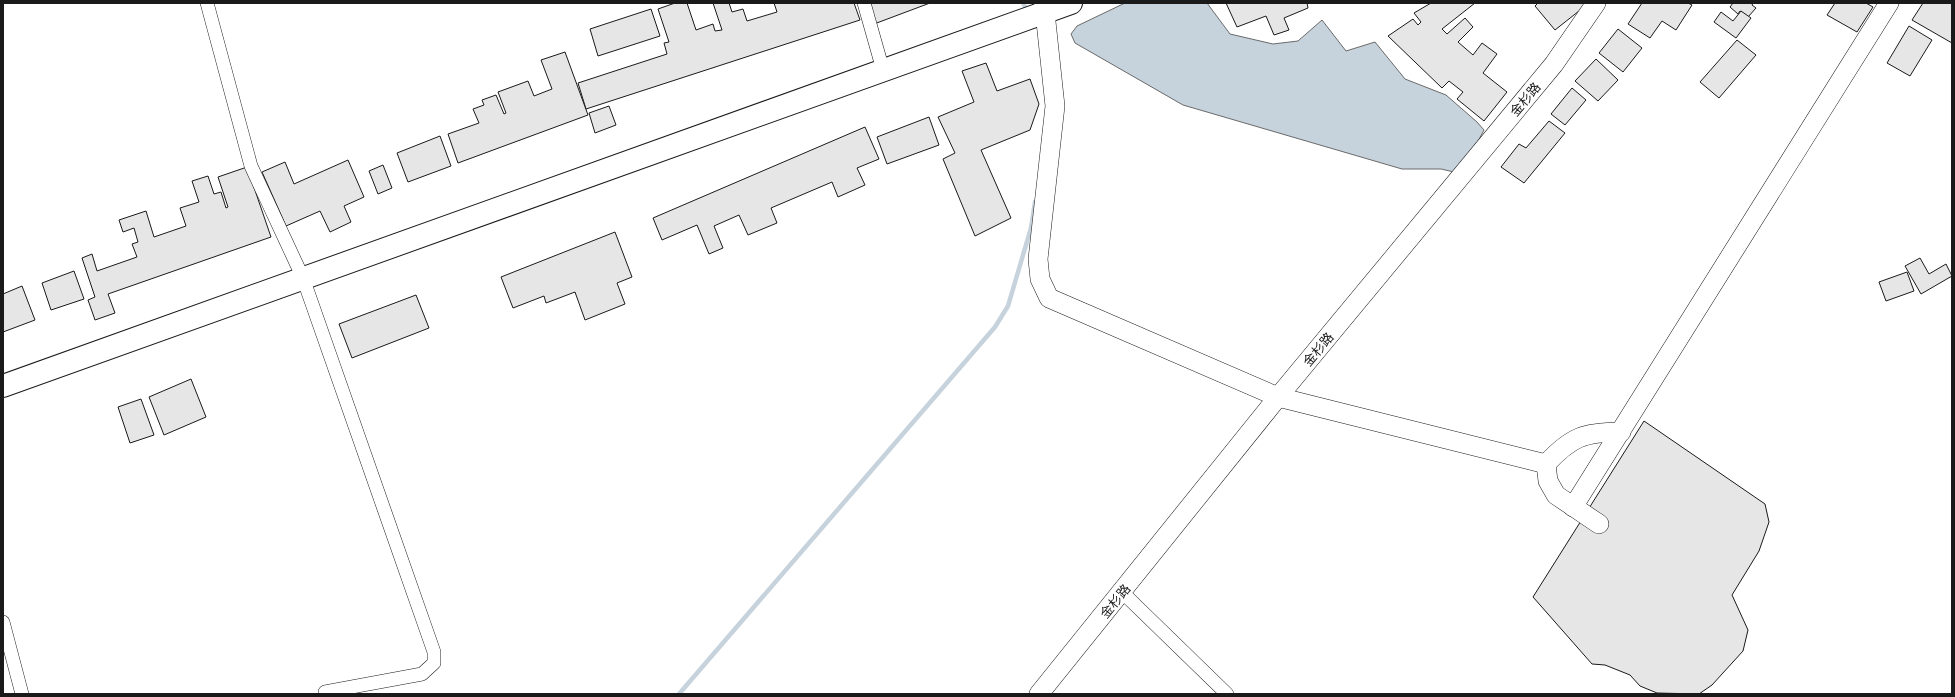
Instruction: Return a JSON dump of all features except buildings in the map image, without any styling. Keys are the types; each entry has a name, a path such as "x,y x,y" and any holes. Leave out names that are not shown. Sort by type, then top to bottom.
{"highway":[{"path":"3,386 883,70 1038,12 1071,3"}],"street":[{"path":"207,3 251,166 303,278 434,652 434,663 422,674 325,692"},
{"path":"864,3 883,70"},
{"name":"金杉路","path":"1039,694 1278,397 1554,64 1596,3"},
{"path":"1574,507 1890,3"},
{"path":"1038,12 1055,106 1038,259 1040,280 1049,298 1278,397 1546,464"},
{"path":"1599,524 1556,495 1548,481 1546,464 1561,448 1581,436 1602,432 1620,432"},
{"path":"1122,592 1227,694"},
{"path":"3,622 22,694"}],"shaded area":[{"path":"1125,3 1207,3 1230,34 1273,44 1298,41 1322,20 1346,51 1375,42 1405,79 1446,95 1484,130 1476,145 1454,172 1441,169 1402,169 1183,105 1075,43 1071,34 1077,26"}],"waterway":[{"path":"1023,3 1028,12"},
{"path":"679,694 995,327 1008,306 1031,228 1035,202"}]}
